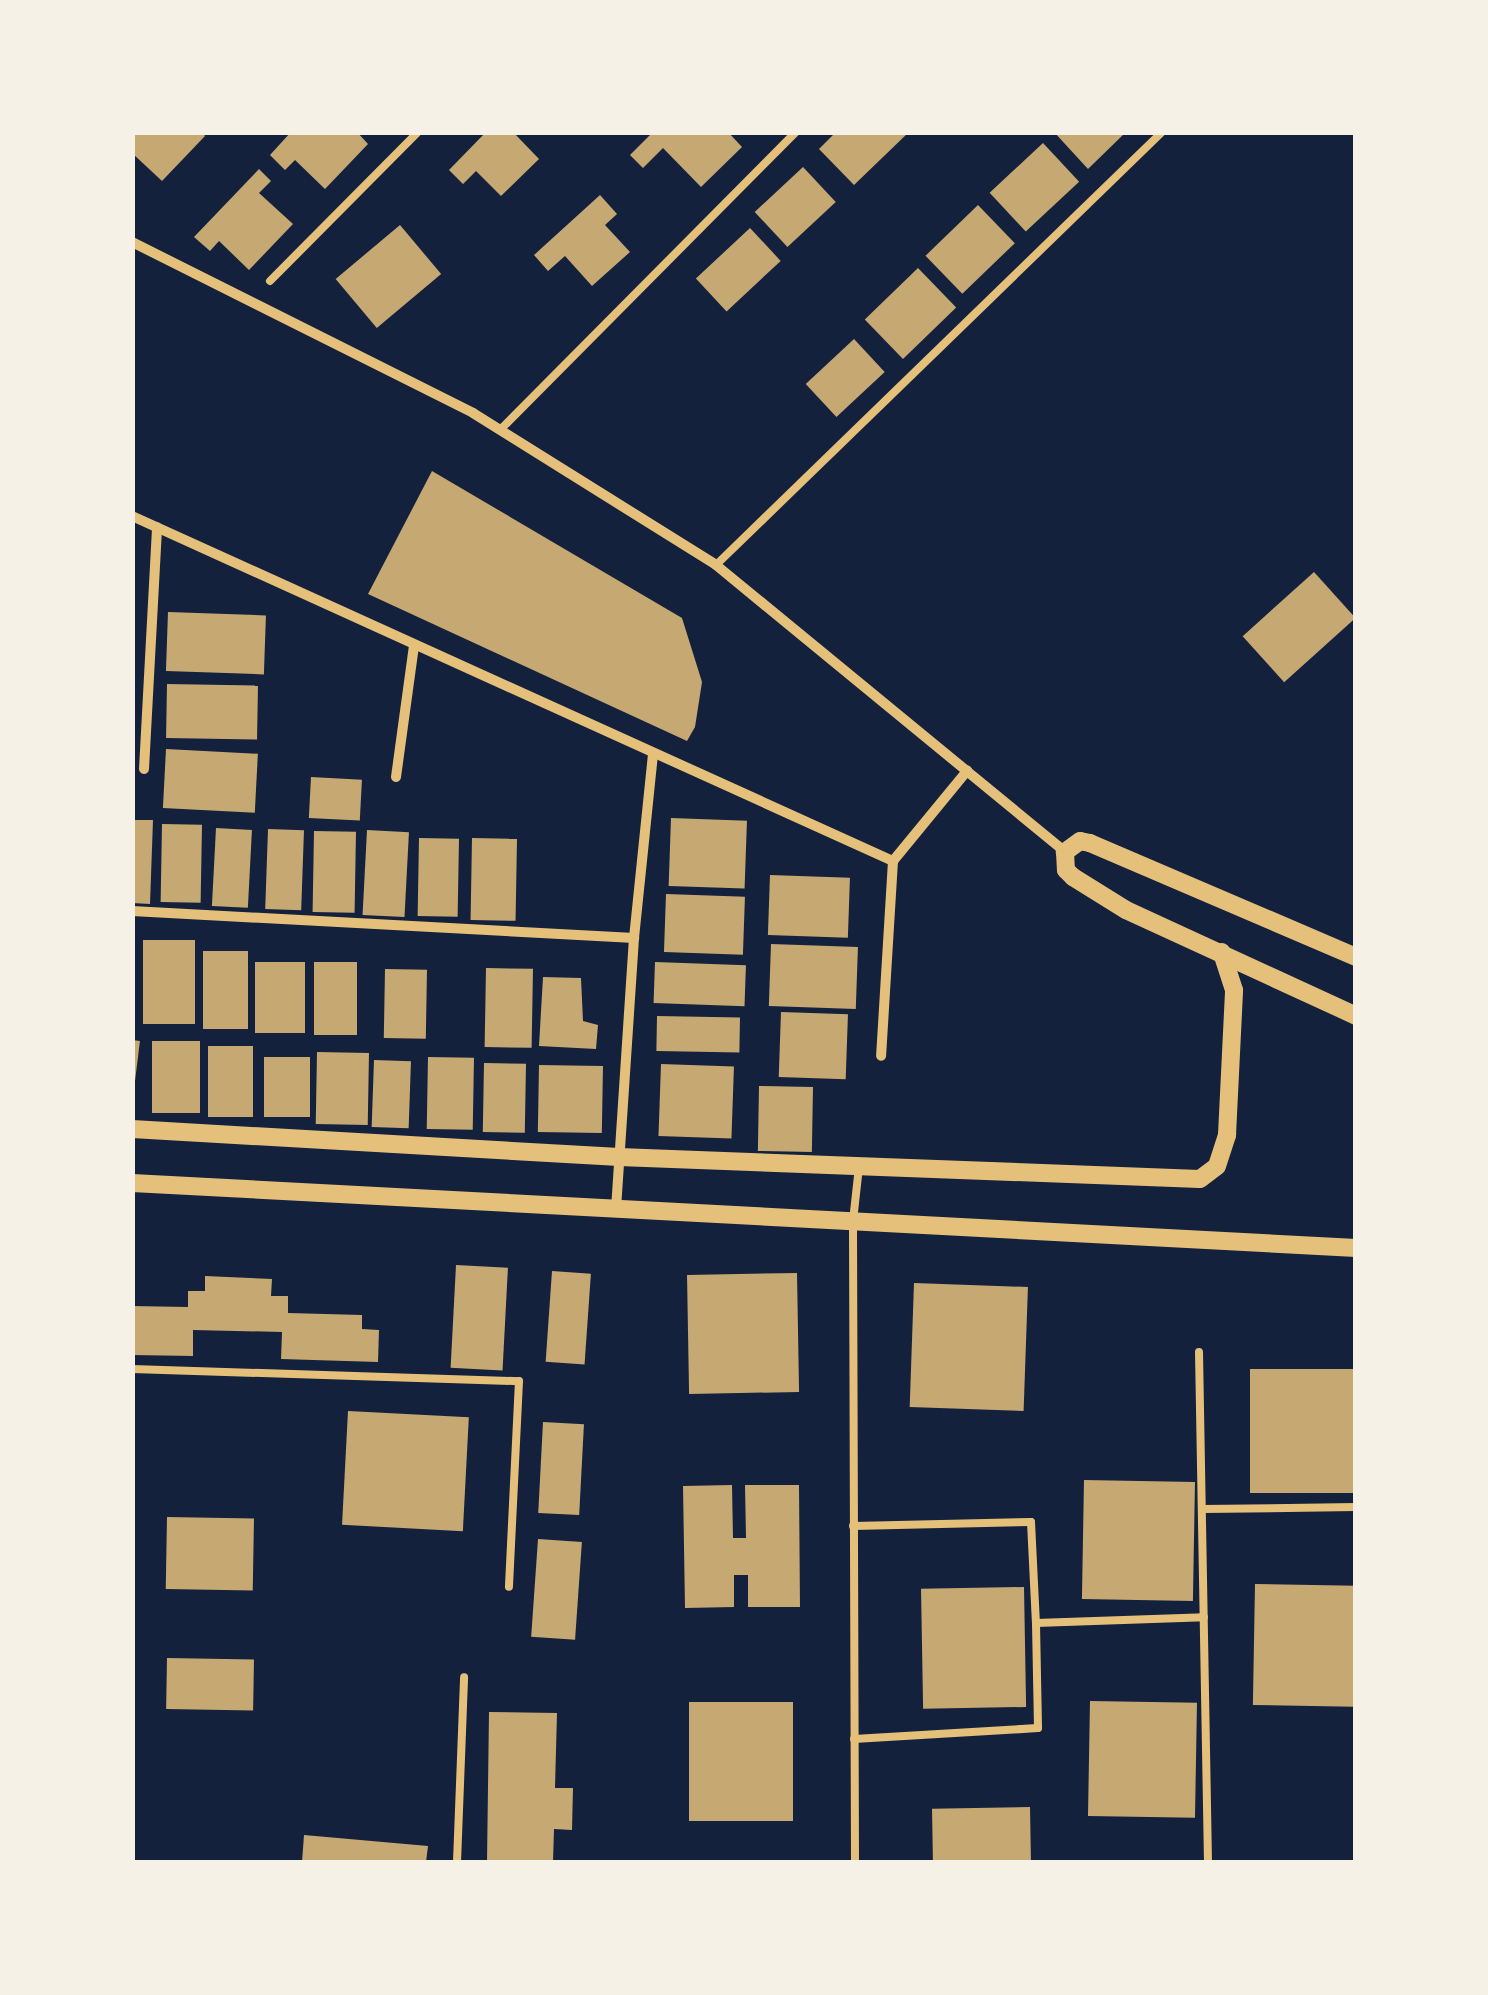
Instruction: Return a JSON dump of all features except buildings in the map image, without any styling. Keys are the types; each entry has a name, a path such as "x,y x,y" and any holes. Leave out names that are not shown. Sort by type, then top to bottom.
{"street":[{"path":"132,242 500,428 716,565 1065,852"},
{"path":"132,516 893,861"},
{"path":"144,769 157,527"},
{"path":"396,777 414,645"},
{"path":"616,1208 634,938 654,754"},
{"path":"881,1056 893,861 967,771"},
{"path":"1356,957 1090,843 1080,841 1065,852 1063,861 1073,878 1126,910 1356,1016"},
{"path":"132,912 634,938"},
{"path":"132,1129 619,1157 1200,1179 1218,1166 1228,1136 1234,990 1222,952"},
{"path":"132,1182 1356,1248"}],"lane":[{"path":"270,281 418,132"},
{"path":"500,428 796,132"},
{"path":"716,565 1162,132"},
{"path":"855,1862 853,1221 859,1166"},
{"path":"1199,1352 1208,1862"},
{"path":"132,1369 519,1381 509,1588"},
{"path":"1202,1509 1356,1506"},
{"path":"853,1526 1031,1522 1038,1728 854,1739"},
{"path":"1036,1623 1204,1617"},
{"path":"457,1862 464,1677"}]}
